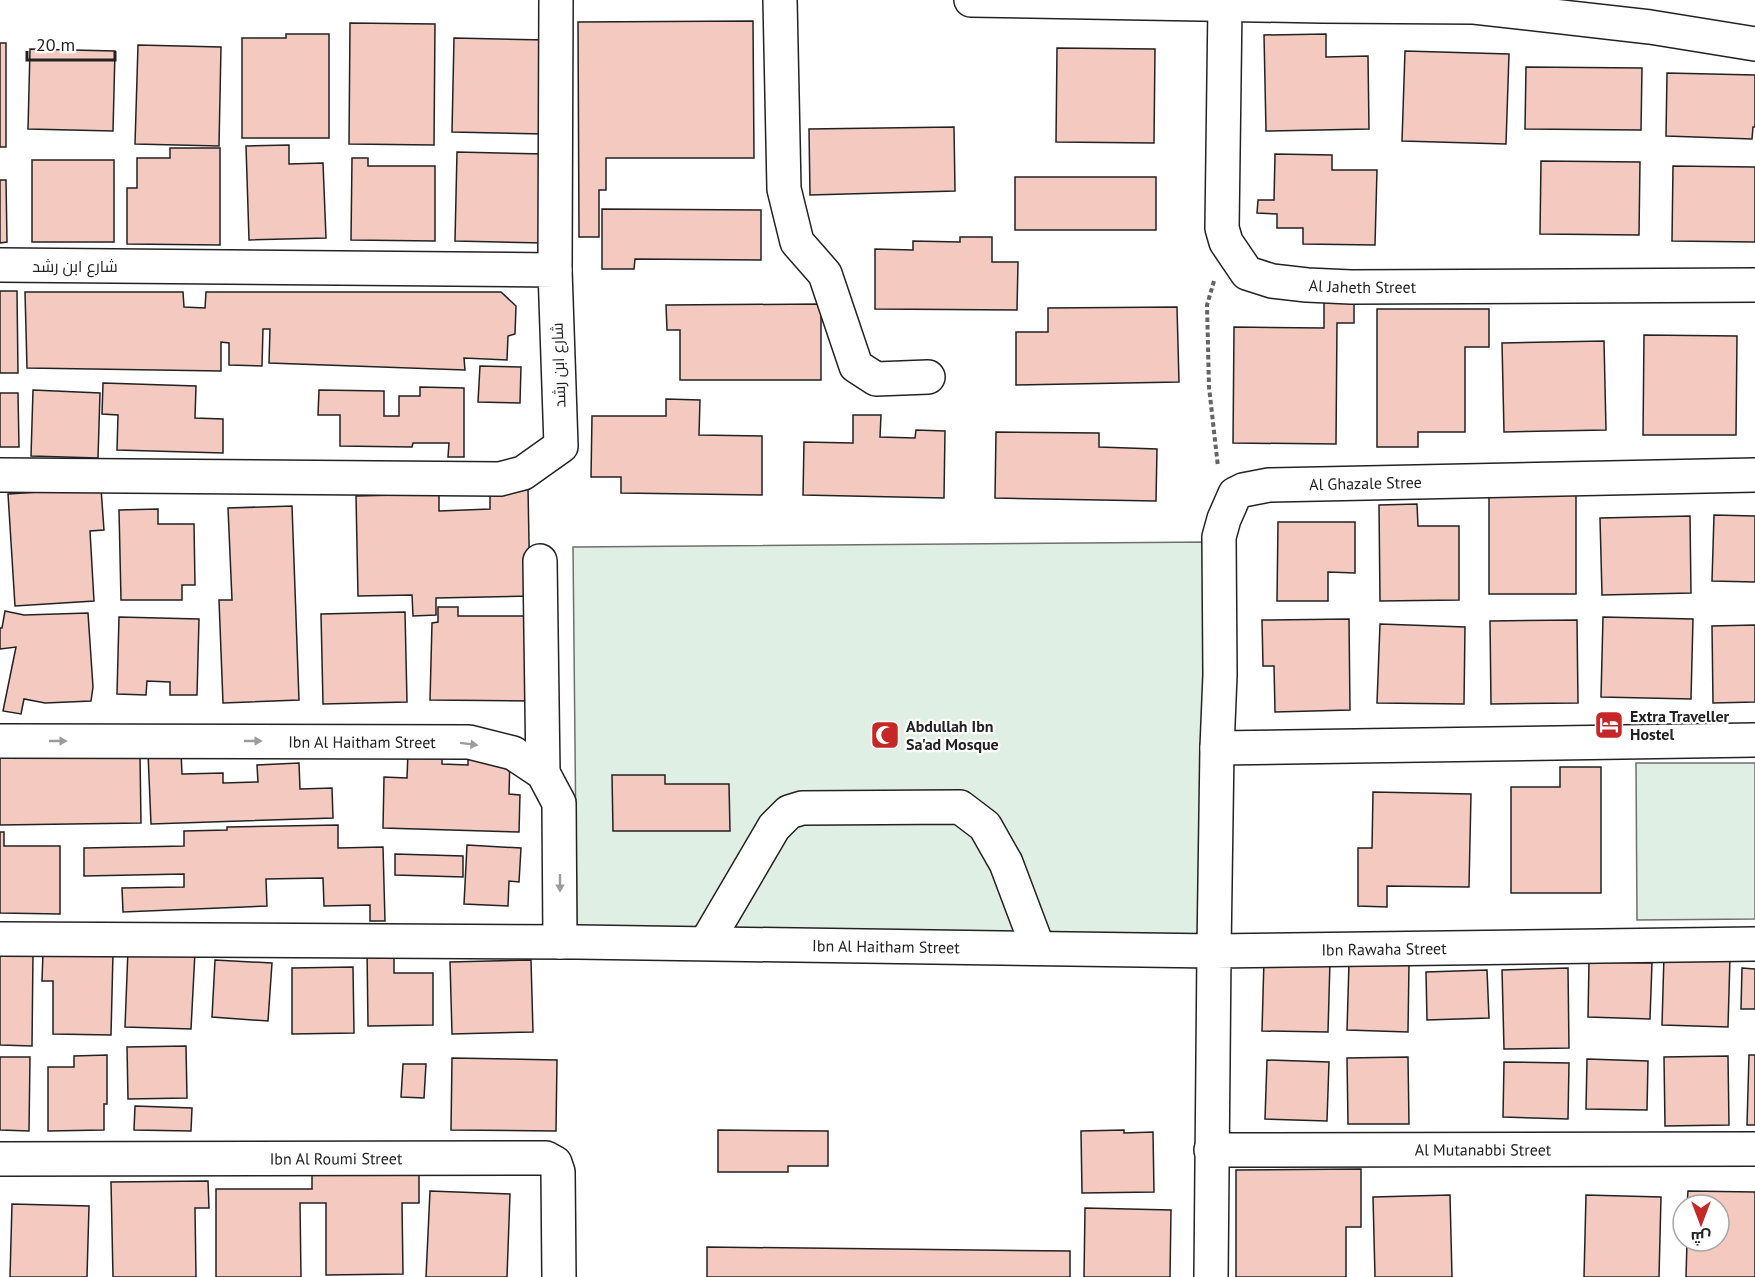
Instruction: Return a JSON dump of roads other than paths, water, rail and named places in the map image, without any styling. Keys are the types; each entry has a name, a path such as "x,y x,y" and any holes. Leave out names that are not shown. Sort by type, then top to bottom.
{"street":[{"path":"555,270 556,0"},
{"path":"780,0 784,189 796,242 825,274 856,366 876,379 928,376"},
{"path":"971,0 1225,4 1472,3 1755,44"},
{"name":"Al Jaheth Street","path":"1225,4 1222,228 1226,242 1247,273 1272,281 1363,287 1755,285"},
{"name":"شارع ابن رشد","path":"0,265 555,270 561,446 523,473 500,479 0,475"},
{"name":"Al Ghazale Stree","path":"1214,951 1217,748 1221,675 1219,537 1235,494 1243,490 1269,485 1755,475"},
{"path":"540,561 543,772 559,803 560,942"},
{"path":"1217,748 1755,740"},
{"name":"Ibn Al Haitham Street","path":"0,741 469,742 513,753 543,772"},
{"path":"706,943 774,827 789,812 802,808 960,807 985,826 1006,863 1038,948"},
{"name":"Ibn Al Haitham Street","path":"0,939 706,943 1214,951"},
{"name":"Ibn Rawaha Street","path":"1214,951 1755,944"},
{"path":"1211,1277 1214,951"},
{"name":"Al Mutanabbi Street","path":"1211,1150 1755,1149"},
{"name":"Ibn Al Roumi Street","path":"0,1159 546,1158 555,1163 558,1172 559,1277"}],"place":[{"name":"Extra Traveller Hostel","path":"1609,725"},
{"name":"Abdullah Ibn Sa'ad Mosque","path":"885,735"}]}
